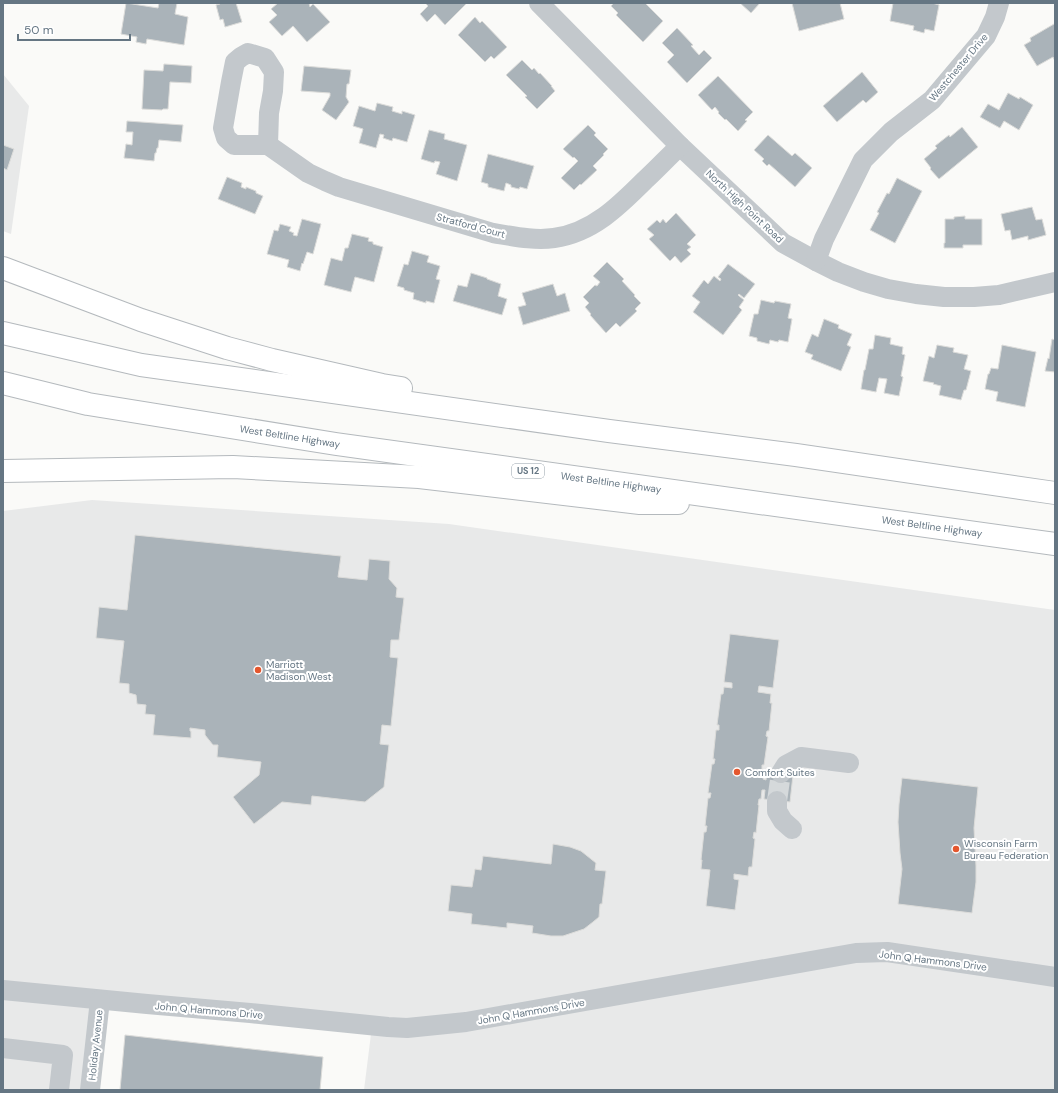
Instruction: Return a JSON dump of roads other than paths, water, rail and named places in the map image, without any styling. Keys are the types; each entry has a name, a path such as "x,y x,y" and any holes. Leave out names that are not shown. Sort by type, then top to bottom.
{"highway":[{"path":"3,268 133,318 227,348 272,360 382,385 530,411 566,425"},
{"path":"3,333 141,365 566,425 796,455 1055,493"},
{"name":"West Beltline Highway","path":"3,383 88,404 305,439 1055,544"},
{"path":"3,471 234,466 419,477 640,503 754,502"}],"street":[{"name":"North High Point Road","path":"539,3 680,146 783,243 816,262 870,284 895,290 944,297 999,295 1055,282"},
{"name":"Westchester Drive","path":"816,262 824,239 864,160 892,132 932,100 986,36 995,17 999,3"},
{"name":"Stratford Court","path":"268,144 308,173 339,187 493,233 515,237 533,238 553,238 572,234 601,220 628,197 680,146"},
{"path":"781,773 786,765 801,757 849,763"},
{"path":"777,800 776,811 783,821 792,829"},
{"name":"John Q Hammons Drive","path":"3,990 372,1026 407,1028 473,1021 856,954 887,952 1055,976"},
{"name":"Holiday Avenue","path":"90,1090 100,1000"},
{"path":"3,1048 63,1055 59,1090"}],"tunnel":[{"path":"777,801 781,773"}],"place":[{"name":"Marriott Madison West","path":"258,670"},
{"name":"Comfort Suites","path":"737,772"},
{"name":"Wisconsin Farm Bureau Federation","path":"956,849"}]}
